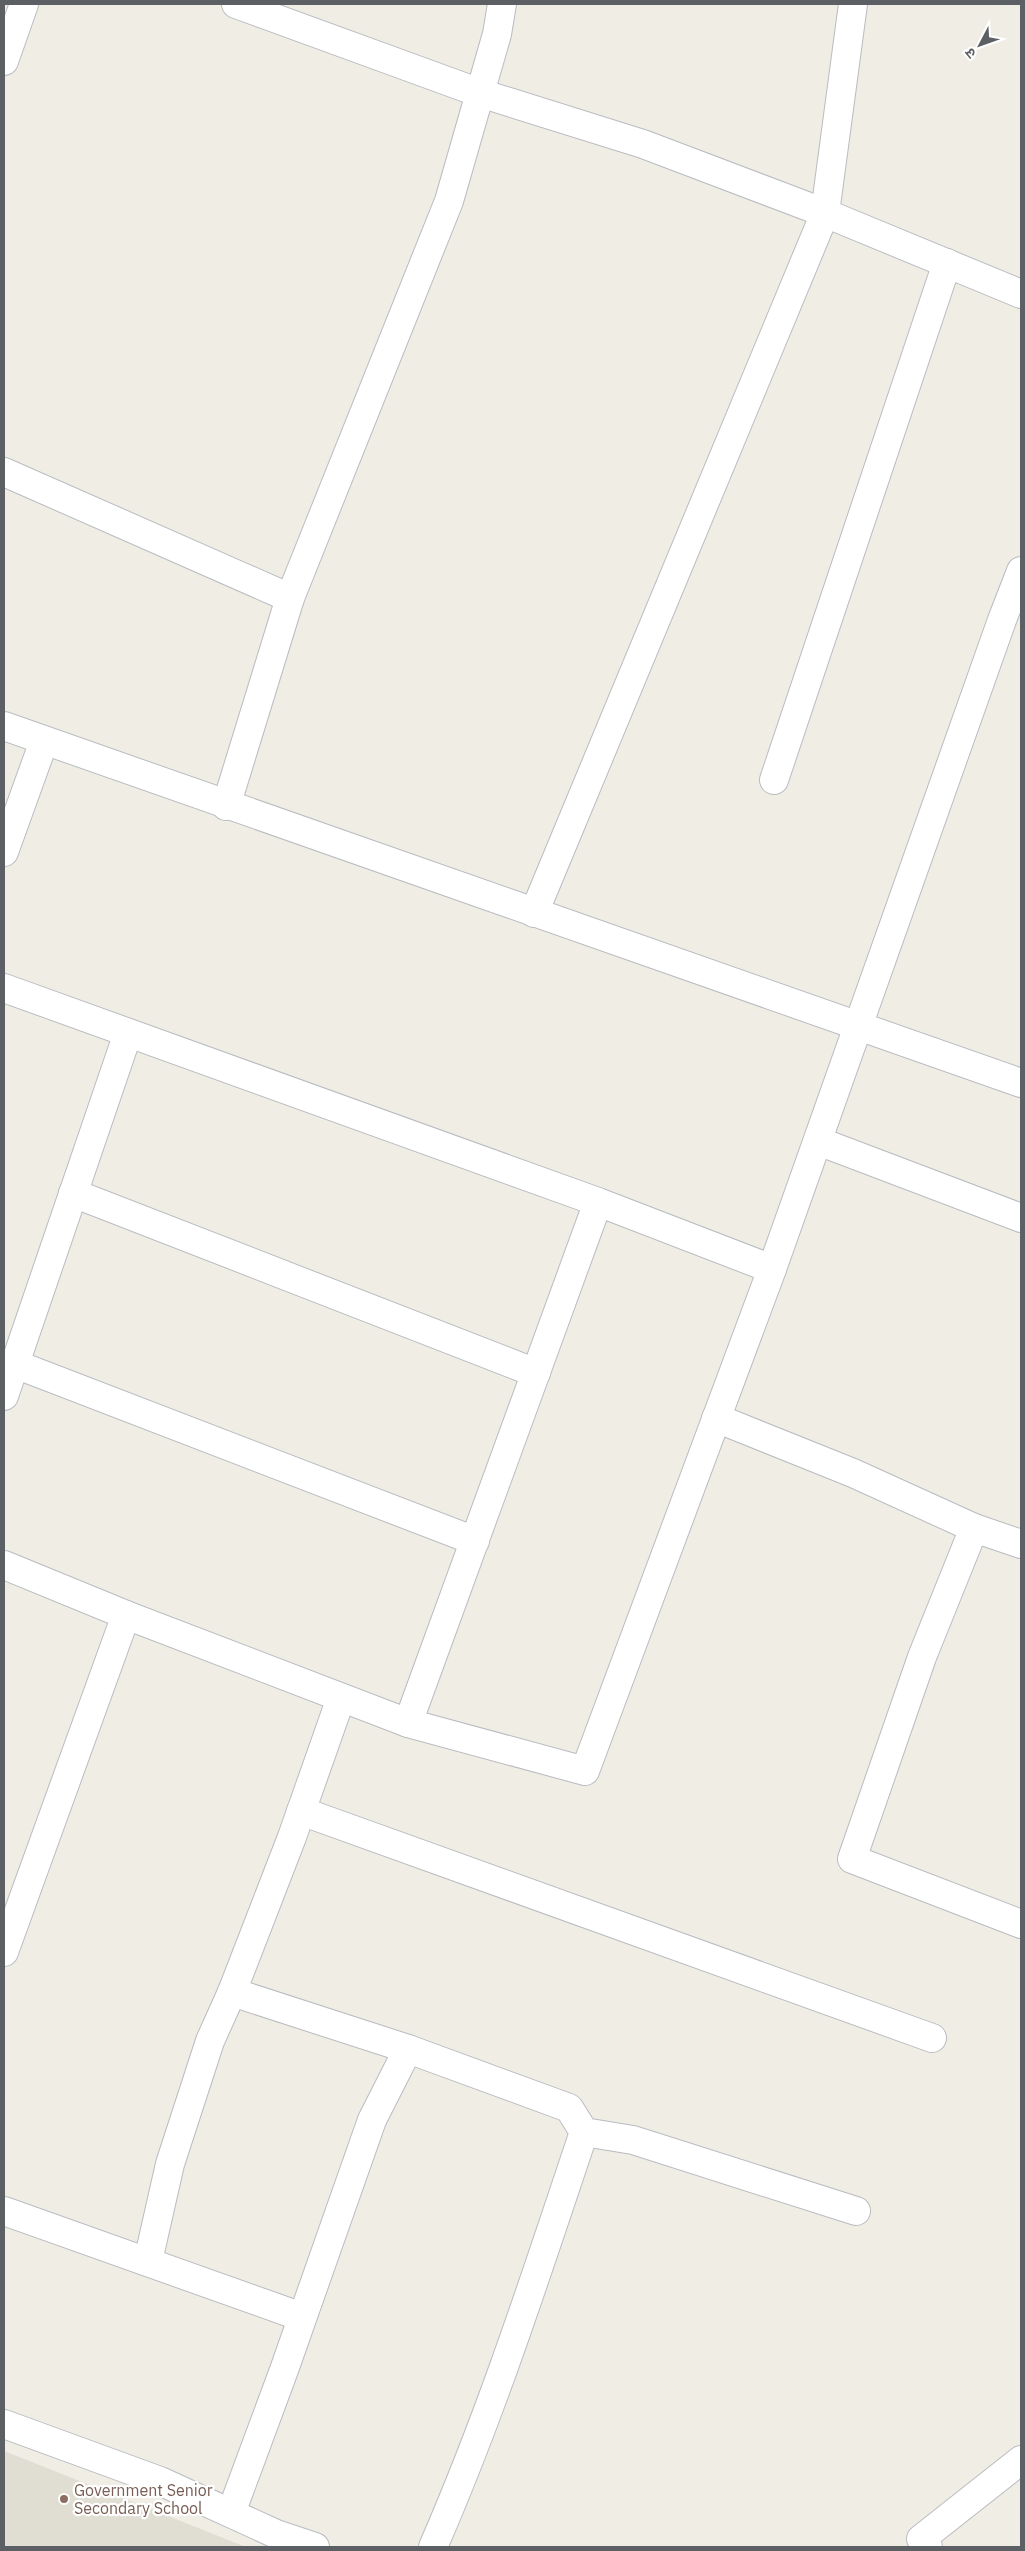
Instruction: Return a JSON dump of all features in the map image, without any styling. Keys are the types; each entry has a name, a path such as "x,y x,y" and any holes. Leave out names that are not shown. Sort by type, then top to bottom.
{"street":[{"path":"6,48 24,4"},
{"path":"236,4 480,92 643,144 825,213 1021,294"},
{"path":"226,806 290,598 449,201 480,92 502,4"},
{"path":"534,913 825,213 853,4"},
{"path":"774,780 947,263"},
{"path":"4,472 290,598"},
{"path":"4,1565 126,1615 408,1723 585,1771 772,1269 1021,571"},
{"path":"4,726 226,806 1021,1083"},
{"path":"4,852 44,741"},
{"path":"4,988 598,1202 772,1269"},
{"path":"4,1396 128,1033"},
{"path":"818,1141 1021,1218"},
{"path":"73,1193 536,1373"},
{"path":"408,1723 598,1202"},
{"path":"15,1364 475,1541"},
{"path":"716,1418 853,1473 974,1528 1021,1544"},
{"path":"974,1528 922,1657 852,1859 1021,1924"},
{"path":"4,1952 126,1615"},
{"path":"148,2261 170,2164 210,2041 232,1992 301,1811 341,1698"},
{"path":"301,1811 932,2038"},
{"path":"232,1992 408,2049 569,2108 584,2132 634,2140 856,2211"},
{"path":"231,2513 372,2120 408,2049"},
{"path":"434,2547 468,2467 502,2375 584,2132"},
{"path":"4,2211 302,2317"},
{"path":"4,2424 160,2481 276,2534 315,2547"},
{"path":"928,2547 921,2539 1021,2460"}],"shaded area":[{"name":"Government Senior Secondary School","path":"4,2451 246,2547 4,2547"}],"place":[{"name":"Government Senior Secondary School","path":"64,2499"}]}
